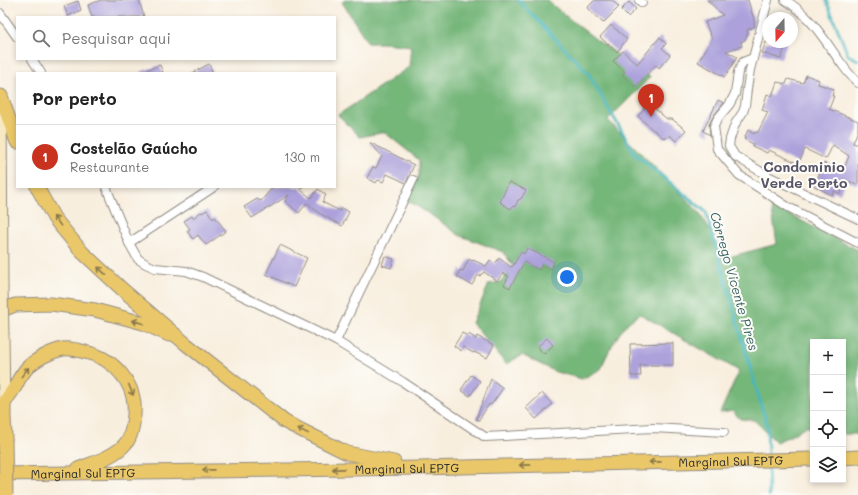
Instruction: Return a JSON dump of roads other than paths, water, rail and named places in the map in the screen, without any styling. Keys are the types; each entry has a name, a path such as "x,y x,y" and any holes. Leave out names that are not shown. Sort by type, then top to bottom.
{"main road":[{"path":"0,93 16,139"},
{"path":"0,93 6,495"},
{"path":"38,188 54,218 82,252 123,290 186,344 285,422 347,453 419,468"},
{"path":"0,311 15,305 50,304 95,310 143,322 186,344"},
{"path":"4,405 19,378 27,368 34,362 64,349 94,354 109,362 124,376 132,392 135,407 134,421 126,443 117,452 71,472"},
{"path":"846,458 858,457"},
{"name":"Marginal Sul EPTG","path":"0,474 419,468 810,459"}],"street":[{"path":"768,0 753,58 745,106 735,124 730,139 729,146 731,151 740,160 768,176 858,219"},
{"path":"785,0 807,17 844,68 858,83"},
{"path":"0,13 16,36"},
{"path":"753,58 743,62 738,72 735,94 714,126 717,149 739,175 788,207 858,243"},
{"path":"33,60 40,72"},
{"path":"336,341 412,180"},
{"path":"106,188 129,243 138,259 155,268 186,271 203,277 336,341 403,382 485,437 653,428 724,432"},
{"path":"129,243 212,188"}],"waterway":[{"name":"Córrego Vicente Pires","path":"518,0 588,73 635,154 706,212 767,426 768,457"},
{"path":"826,0 848,55 858,60"},
{"name":"Córrego Vicente Pires","path":"768,463 769,495"}],"place":[{"name":"Costelão Gaúcho","path":"651,117"}],"district":[{"name":"Condominio Verde Perto","path":"804,174"}]}
